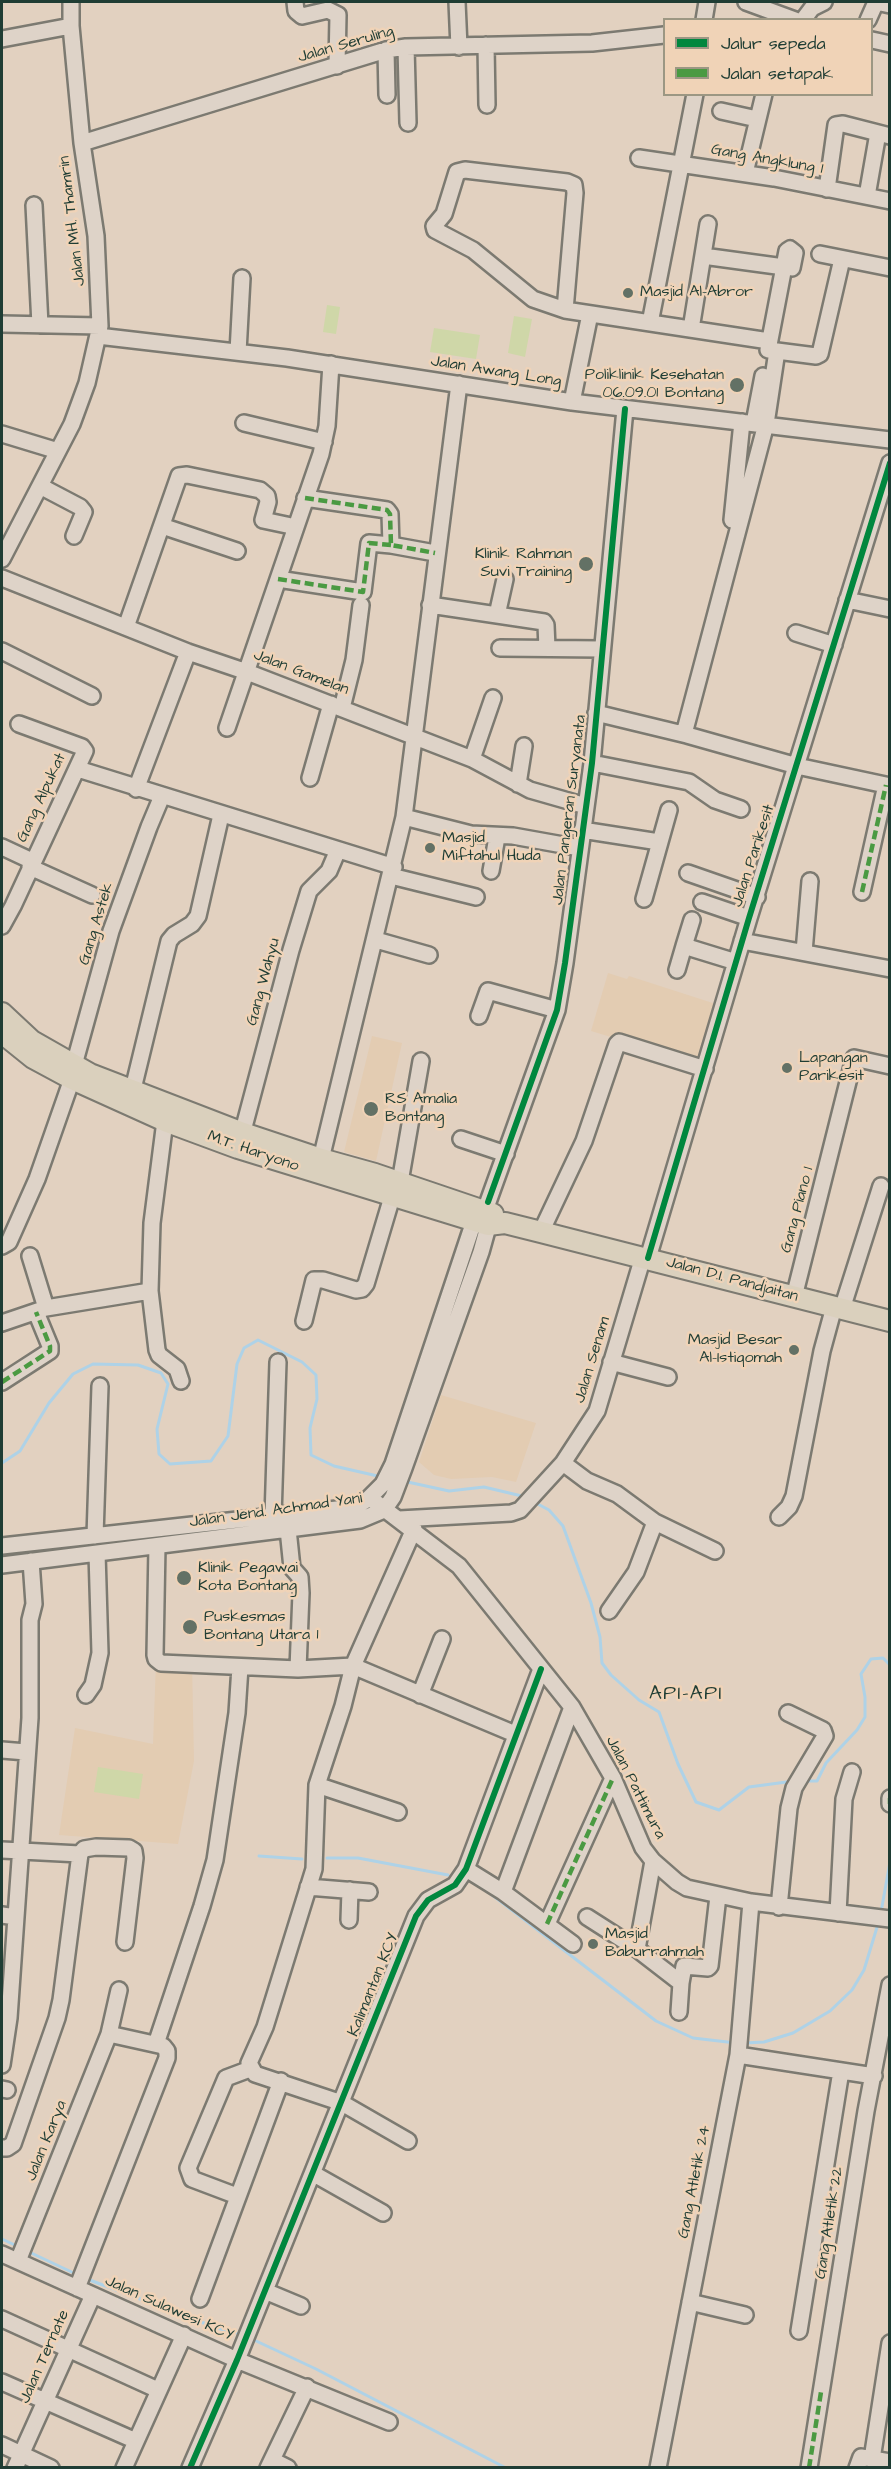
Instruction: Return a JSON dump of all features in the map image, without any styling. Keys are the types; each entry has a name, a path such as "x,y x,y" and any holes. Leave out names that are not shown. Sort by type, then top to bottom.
{"main road":[{"name":"M.T. Haryono","path":"2,1013 32,1041 73,1072 90,1074 133,1089 240,1140 396,1190 488,1216"},
{"name":"M.T. Haryono","path":"2,1033 33,1058 73,1072 165,1121 321,1159 396,1190"},
{"name":"Jalan D.I. Pandjaitan","path":"488,1216 541,1232 890,1321"}],"street":[{"name":"Jalan MH. Thamrin","path":"2,559 79,406 99,331 96,236 82,143 70,26 71,2"},
{"path":"295,2 297,11 302,16 328,10 338,15 337,66"},
{"path":"456,2 459,46"},
{"path":"704,2 704,18"},
{"path":"746,2 772,6 792,18"},
{"path":"804,18 812,8 824,2"},
{"path":"869,18 875,2 890,5"},
{"path":"2,39 70,26"},
{"name":"Jalan Seruling","path":"82,143 386,50 406,47 601,42 663,35"},
{"path":"873,40 890,44"},
{"path":"486,45 487,105"},
{"path":"406,47 408,123"},
{"path":"386,50 387,95"},
{"path":"650,323 695,96"},
{"path":"745,173 763,96"},
{"path":"721,111 757,119"},
{"path":"827,189 836,125 843,124 884,135 867,196"},
{"name":"Gang Angklung 1","path":"639,158 745,173 890,201"},
{"path":"565,310 574,185 567,182 465,170 457,172 444,214 435,223 435,230 473,250 533,299 565,310 769,341"},
{"path":"34,205 40,325"},
{"path":"691,329 708,224"},
{"path":"819,254 890,268"},
{"path":"703,256 788,267 769,341 731,531"},
{"path":"687,735 685,730 754,423 777,351 816,356 820,354 842,259"},
{"path":"238,352 243,278"},
{"path":"572,402 590,314"},
{"name":"Jalan Awang Long","path":"2,324 99,331 331,364 572,402 890,440"},
{"path":"227,728 324,442 331,364"},
{"path":"321,1159 404,817 435,553 459,384"},
{"name":"Jalan Pangeran Suryanata","path":"488,1216 506,1154 557,1010 566,963 592,763 625,409"},
{"path":"244,423 324,442"},
{"path":"2,434 58,451"},
{"name":"Jalan Parikesit","path":"645,1258 890,463"},
{"path":"126,627 177,480 183,475 260,490 267,496 268,502 263,520 296,527"},
{"path":"40,486 80,507 84,512 74,536"},
{"path":"305,498 387,510 390,514 391,545"},
{"path":"162,526 237,552"},
{"path":"278,579 363,592 369,543 435,553"},
{"name":"Jalan Gamelan","path":"2,578 188,652 247,672 472,759 530,790 586,806"},
{"path":"497,615 505,579"},
{"path":"847,600 890,609"},
{"path":"310,778 354,660 361,605"},
{"path":"429,605 546,623 547,648"},
{"path":"796,633 834,645"},
{"path":"500,648 601,649"},
{"path":"2,651 92,696"},
{"path":"136,789 188,652"},
{"path":"472,759 493,698"},
{"path":"596,713 797,765 888,785 862,892"},
{"name":"Gang Alpukat","path":"2,926 85,751 82,747 19,724"},
{"path":"518,784 525,746"},
{"path":"592,763 689,782 715,800 741,809"},
{"path":"78,769 136,789 338,850 392,872 476,897"},
{"name":"Gang Astek","path":"2,1246 9,1242 37,1179 73,1072 111,931 162,796"},
{"path":"644,899 669,810"},
{"path":"133,1089 169,941 174,935 192,924 198,916 221,815"},
{"path":"404,817 471,834 513,836 580,848"},
{"path":"582,830 659,842"},
{"path":"491,871 497,837"},
{"path":"2,847 92,895"},
{"name":"Gang Wahyu","path":"240,1140 309,891 329,871 338,850"},
{"path":"688,873 757,897"},
{"path":"804,952 810,881"},
{"path":"702,902 749,918"},
{"path":"677,970 692,920"},
{"path":"375,940 429,955"},
{"path":"742,941 890,969"},
{"path":"684,946 736,962"},
{"path":"479,1016 488,991 557,1010"},
{"path":"541,1232 584,1141 618,1042 705,1069"},
{"name":"Gang Piano 1","path":"794,1297 854,1058 890,1066"},
{"path":"304,1321 314,1280 323,1280 356,1290 362,1289 366,1284 396,1190 421,1061"},
{"path":"165,1121 152,1223 150,1291 157,1350 159,1355 177,1369 180,1381"},
{"path":"461,1139 506,1154"},
{"path":"779,1517 789,1507 794,1496 822,1351 881,1186"},
{"name":"Jalan Jend. Achmad Yani","path":"2,1546 142,1531 176,1535 288,1529 360,1520 388,1504 398,1466 481,1252 488,1216"},
{"path":"2,1382 50,1352 30,1256"},
{"name":"Jalan Senam","path":"399,1519 511,1513 520,1510 563,1463 597,1411 645,1258"},
{"path":"2,1323 41,1310 150,1291"},
{"path":"273,1517 278,1362"},
{"path":"611,1362 668,1377"},
{"path":"95,1536 100,1386"},
{"path":"563,1463 587,1481 617,1494 655,1522 715,1551"},
{"name":"Jalan Jend. Achmad Yani","path":"2,1565 150,1546 176,1535 273,1517 355,1507 370,1498 398,1466"},
{"name":"Jalan Pattimura","path":"370,1498 388,1504 399,1519 459,1566 572,1707 613,1778 643,1848 653,1862 687,1888 718,1896 779,1907 883,1919"},
{"path":"609,1611 636,1572 655,1522"},
{"path":"288,1529 292,1568 300,1577 298,1669"},
{"path":"408,2141 342,2103 255,2074 250,2069 249,2063 265,2027 314,1869 317,1785 344,1706 353,1666 379,1603 414,1530"},
{"path":"142,1531 150,1546 156,1659 161,1663 298,1669 353,1666 515,1734"},
{"path":"86,1695 93,1685 100,1653 97,1553"},
{"path":"2,2065 9,2018 9,1916 22,1850 26,1752 30,1718 30,1616 34,1604 31,1561"},
{"path":"420,1695 442,1639"},
{"path":"156,2044 215,1860 237,1713 240,1667"},
{"name":"Kalimantan KCY","path":"190,2468 314,2174 416,1916 428,1900 455,1885 466,1869 541,1669"},
{"path":"503,1892 572,1707"},
{"path":"779,1907 789,1808 794,1788 814,1757 825,1733 788,1713"},
{"path":"2,1750 26,1752"},
{"path":"838,1913 844,1799 852,1772"},
{"path":"547,1924 613,1778"},
{"path":"317,1785 398,1812"},
{"path":"890,1798 890,1804"},
{"path":"2,2148 13,2144 57,2018 80,1854 84,1849 129,1848 135,1853 124,1942"},
{"path":"2,1850 80,1854"},
{"path":"637,1949 653,1862"},
{"path":"466,1869 503,1892 573,1944"},
{"path":"308,1887 369,1892"},
{"path":"349,1920 351,1890"},
{"path":"679,2012 684,1966 708,1968 710,1966 718,1896"},
{"name":"Gang Atletik 24","path":"658,2468 738,2048 751,1902"},
{"path":"587,1917 637,1949 681,1983"},
{"name":"Gang Atletik 22","path":"809,2468 866,2111 890,1985"},
{"name":"Jalan Karya","path":"22,2253 109,2034 118,1990"},
{"path":"80,2280 167,2058 163,2046 109,2034"},
{"path":"738,2048 874,2076"},
{"path":"237,2196 192,2179 189,2168 226,2078 250,2069"},
{"path":"799,2331 841,2071"},
{"path":"200,2299 280,2081"},
{"path":"314,2174 384,2213"},
{"name":"Jalan Sulawesi KCY","path":"2,2254 22,2253 80,2280 93,2295 237,2360 388,2422"},
{"path":"265,2291 301,2306"},
{"name":"Jalan Ternate","path":"18,2461 93,2295"},
{"path":"690,2302 745,2315"},
{"path":"2,2319 158,2390"},
{"path":"124,2468 184,2335"},
{"path":"872,2459 890,2343"},
{"path":"2,2382 136,2441"},
{"path":"288,2468 270,2464 307,2387"},
{"path":"2,2445 18,2461 51,2468"},
{"path":"857,2468 861,2457 890,2462"}],"shaded area":[{"path":"608,973 627,979 629,976 719,1005 701,1067 591,1031"},
{"name":"RS Amalia Bontang","path":"372,1036 402,1043 376,1161 344,1152"},
{"path":"441,1395 536,1423 516,1482 492,1477 451,1479 434,1475 419,1462"},
{"path":"156,1662 192,1662 194,1761 178,1844 59,1835 75,1728 153,1744"}],"green space":[{"path":"327,305 340,307 336,334 323,332"},
{"path":"514,316 532,319 525,357 508,353"},
{"path":"434,328 480,335 476,359 430,352"},
{"path":"98,1767 143,1774 139,1799 94,1792"}],"waterway":[{"path":"2,1463 20,1451 49,1403 73,1374 93,1364 138,1365 161,1373 168,1384 157,1429 159,1454 170,1464 211,1461 228,1436 237,1364 244,1348 258,1340 302,1362 316,1375 317,1399 310,1428 311,1455 334,1466 382,1477"},
{"path":"403,1481 449,1491 484,1487 526,1497"},
{"path":"534,1502 549,1510 563,1526 591,1603 600,1637 602,1663 611,1675 639,1700 659,1712 678,1764 696,1802 719,1810 749,1787 794,1781"},
{"path":"803,1781 817,1781 826,1763 857,1730 865,1717 865,1697 861,1674 871,1659 883,1658 890,1665"},
{"path":"259,1856 302,1859"},
{"path":"327,1858 358,1858 448,1875"},
{"path":"881,1912 890,1862"},
{"path":"487,1891 656,2021 693,2038 736,2043"},
{"path":"745,2043 764,2042 793,2033 830,2011 852,1990 864,1970 878,1924"},
{"path":"2,2239 19,2247"},
{"path":"27,2251 78,2275"},
{"path":"87,2279 217,2328 242,2334"},
{"path":"254,2340 316,2369 506,2468"}],"marked path":[{"path":"305,498 387,510 390,514 391,545 435,553"},
{"path":"278,579 363,592 369,543 391,545"},
{"path":"862,892 886,785"},
{"path":"2,1382 50,1351 36,1312"},
{"path":"547,1924 613,1778"},
{"path":"890,1798 890,1804"},
{"path":"809,2468 821,2392"}],"cycle path":[{"path":"488,1202 557,1010 592,763 625,409"},
{"path":"648,1258 749,918 890,463"},
{"path":"190,2468 237,2360 416,1916 428,1900 455,1885 466,1869 541,1669"}],"place":[{"name":"Masjid Al-Abror","path":"628,293"},
{"name":"Poliklinik Kesehatan 06.09.01 Bontang","path":"737,385"},
{"name":"Klinik Rahman Suvi Training","path":"586,564"},
{"name":"Masjid Miftahul Huda","path":"430,848"},
{"name":"Lapangan Parikesit","path":"787,1068"},
{"name":"RS Amalia Bontang","path":"371,1109"},
{"name":"Masjid Besar Al-Istiqomah","path":"794,1350"},
{"name":"Klinik Pegawai Kota Bontang","path":"184,1578"},
{"name":"Puskesmas Bontang Utara 1","path":"190,1627"},
{"name":"Masjid Baburrahmah","path":"593,1944"}],"district":[{"name":"API-API","path":"686,1695"}]}
